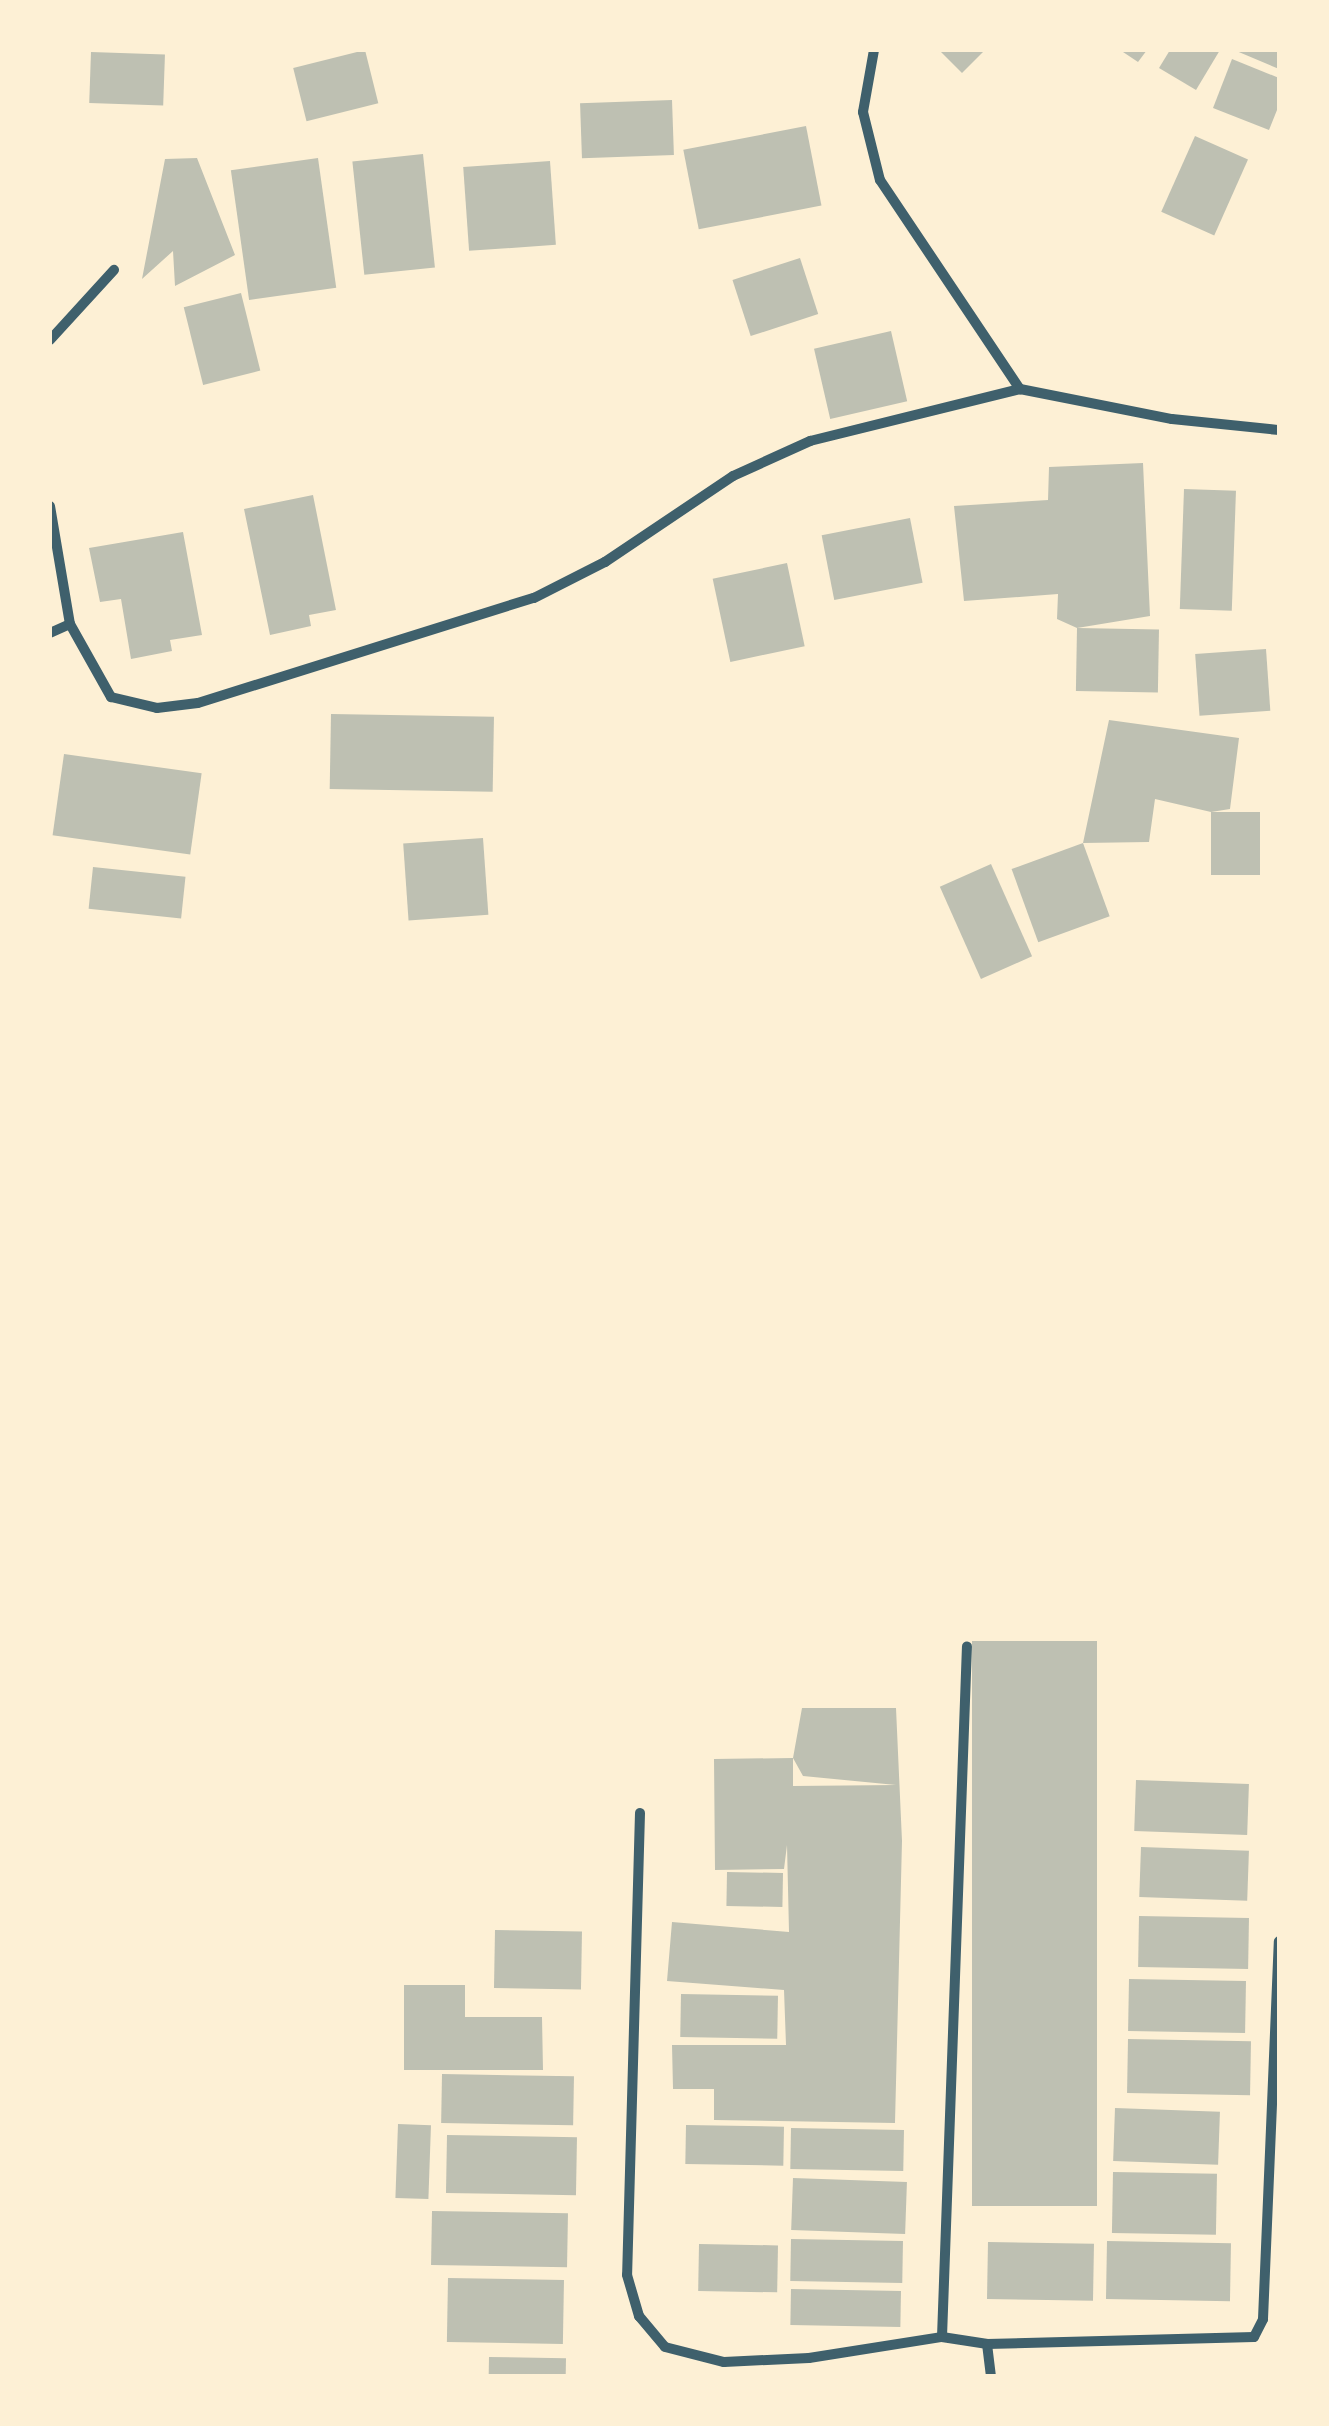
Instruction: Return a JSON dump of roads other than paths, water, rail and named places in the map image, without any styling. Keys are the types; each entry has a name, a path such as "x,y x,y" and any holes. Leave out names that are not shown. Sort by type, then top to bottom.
{"street":[{"path":"874,50 863,112 880,180 1020,388"},
{"path":"50,340 114,270"},
{"path":"50,506 70,624 88,663 111,696 156,708 257,689 534,598 605,562 732,476 810,440 1020,388 1172,419 1279,430"},
{"path":"50,634 70,624"},
{"path":"942,2336 968,1646"},
{"path":"640,1814 627,2275 639,2316 665,2347 724,2362 809,2358 942,2336 987,2344 1254,2337 1262,2319 1279,1941"},
{"path":"987,2344 991,2376"}]}
